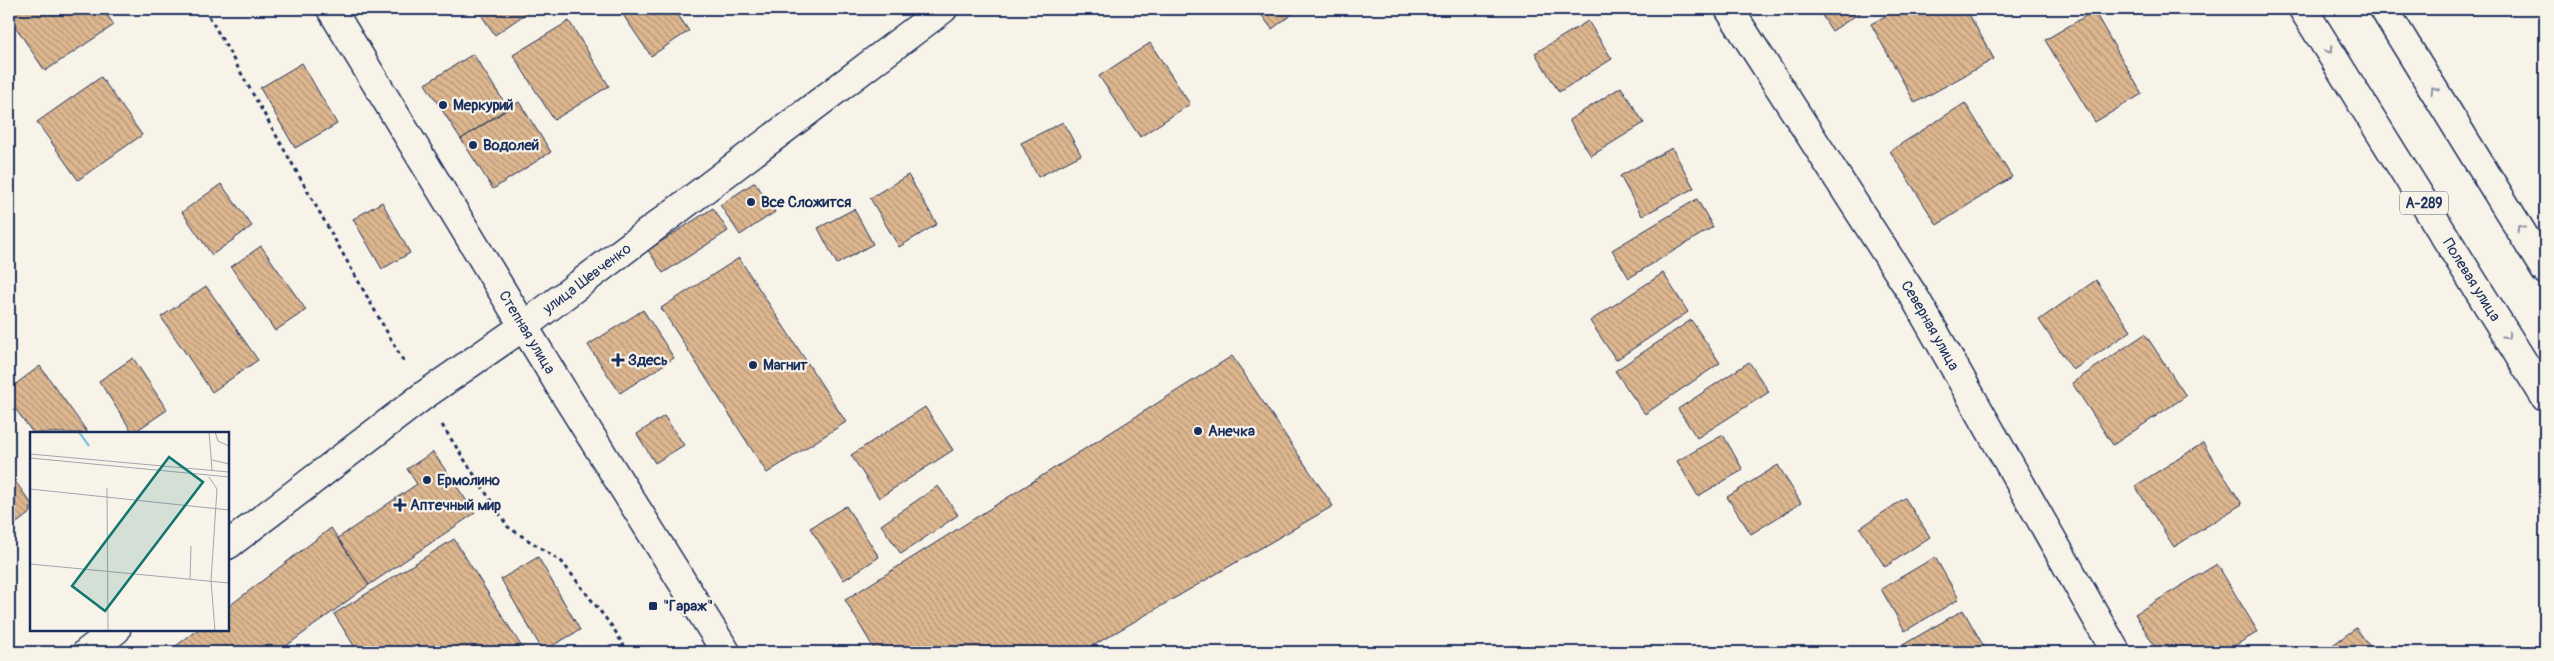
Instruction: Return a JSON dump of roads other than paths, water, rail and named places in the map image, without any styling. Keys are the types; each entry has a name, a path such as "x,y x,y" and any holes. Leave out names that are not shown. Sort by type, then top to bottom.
{"main road":[{"name":"Степная улица","path":"331,9 726,652"},
{"name":"улица Шевченко","path":"229,544 423,396 524,326 943,9"},
{"name":"Северная улица","path":"1729,9 1915,298 2116,652"},
{"name":"Полевая улица","path":"2303,9 2545,397"},
{"path":"2384,9 2545,270"},
{"path":"87,652 115,631"}],"place":[{"name":"Меркурий","path":"443,105"},
{"name":"Водолей","path":"473,145"},
{"name":"Все Сложится","path":"751,202"},
{"name":"Здесь","path":"618,360"},
{"name":"Магнит","path":"753,365"},
{"name":"Анечка","path":"1198,431"},
{"name":"Ермолино","path":"427,480"},
{"name":"Аптечный мир","path":"400,505"},
{"name":"\"Гараж\"","path":"653,606"}]}
